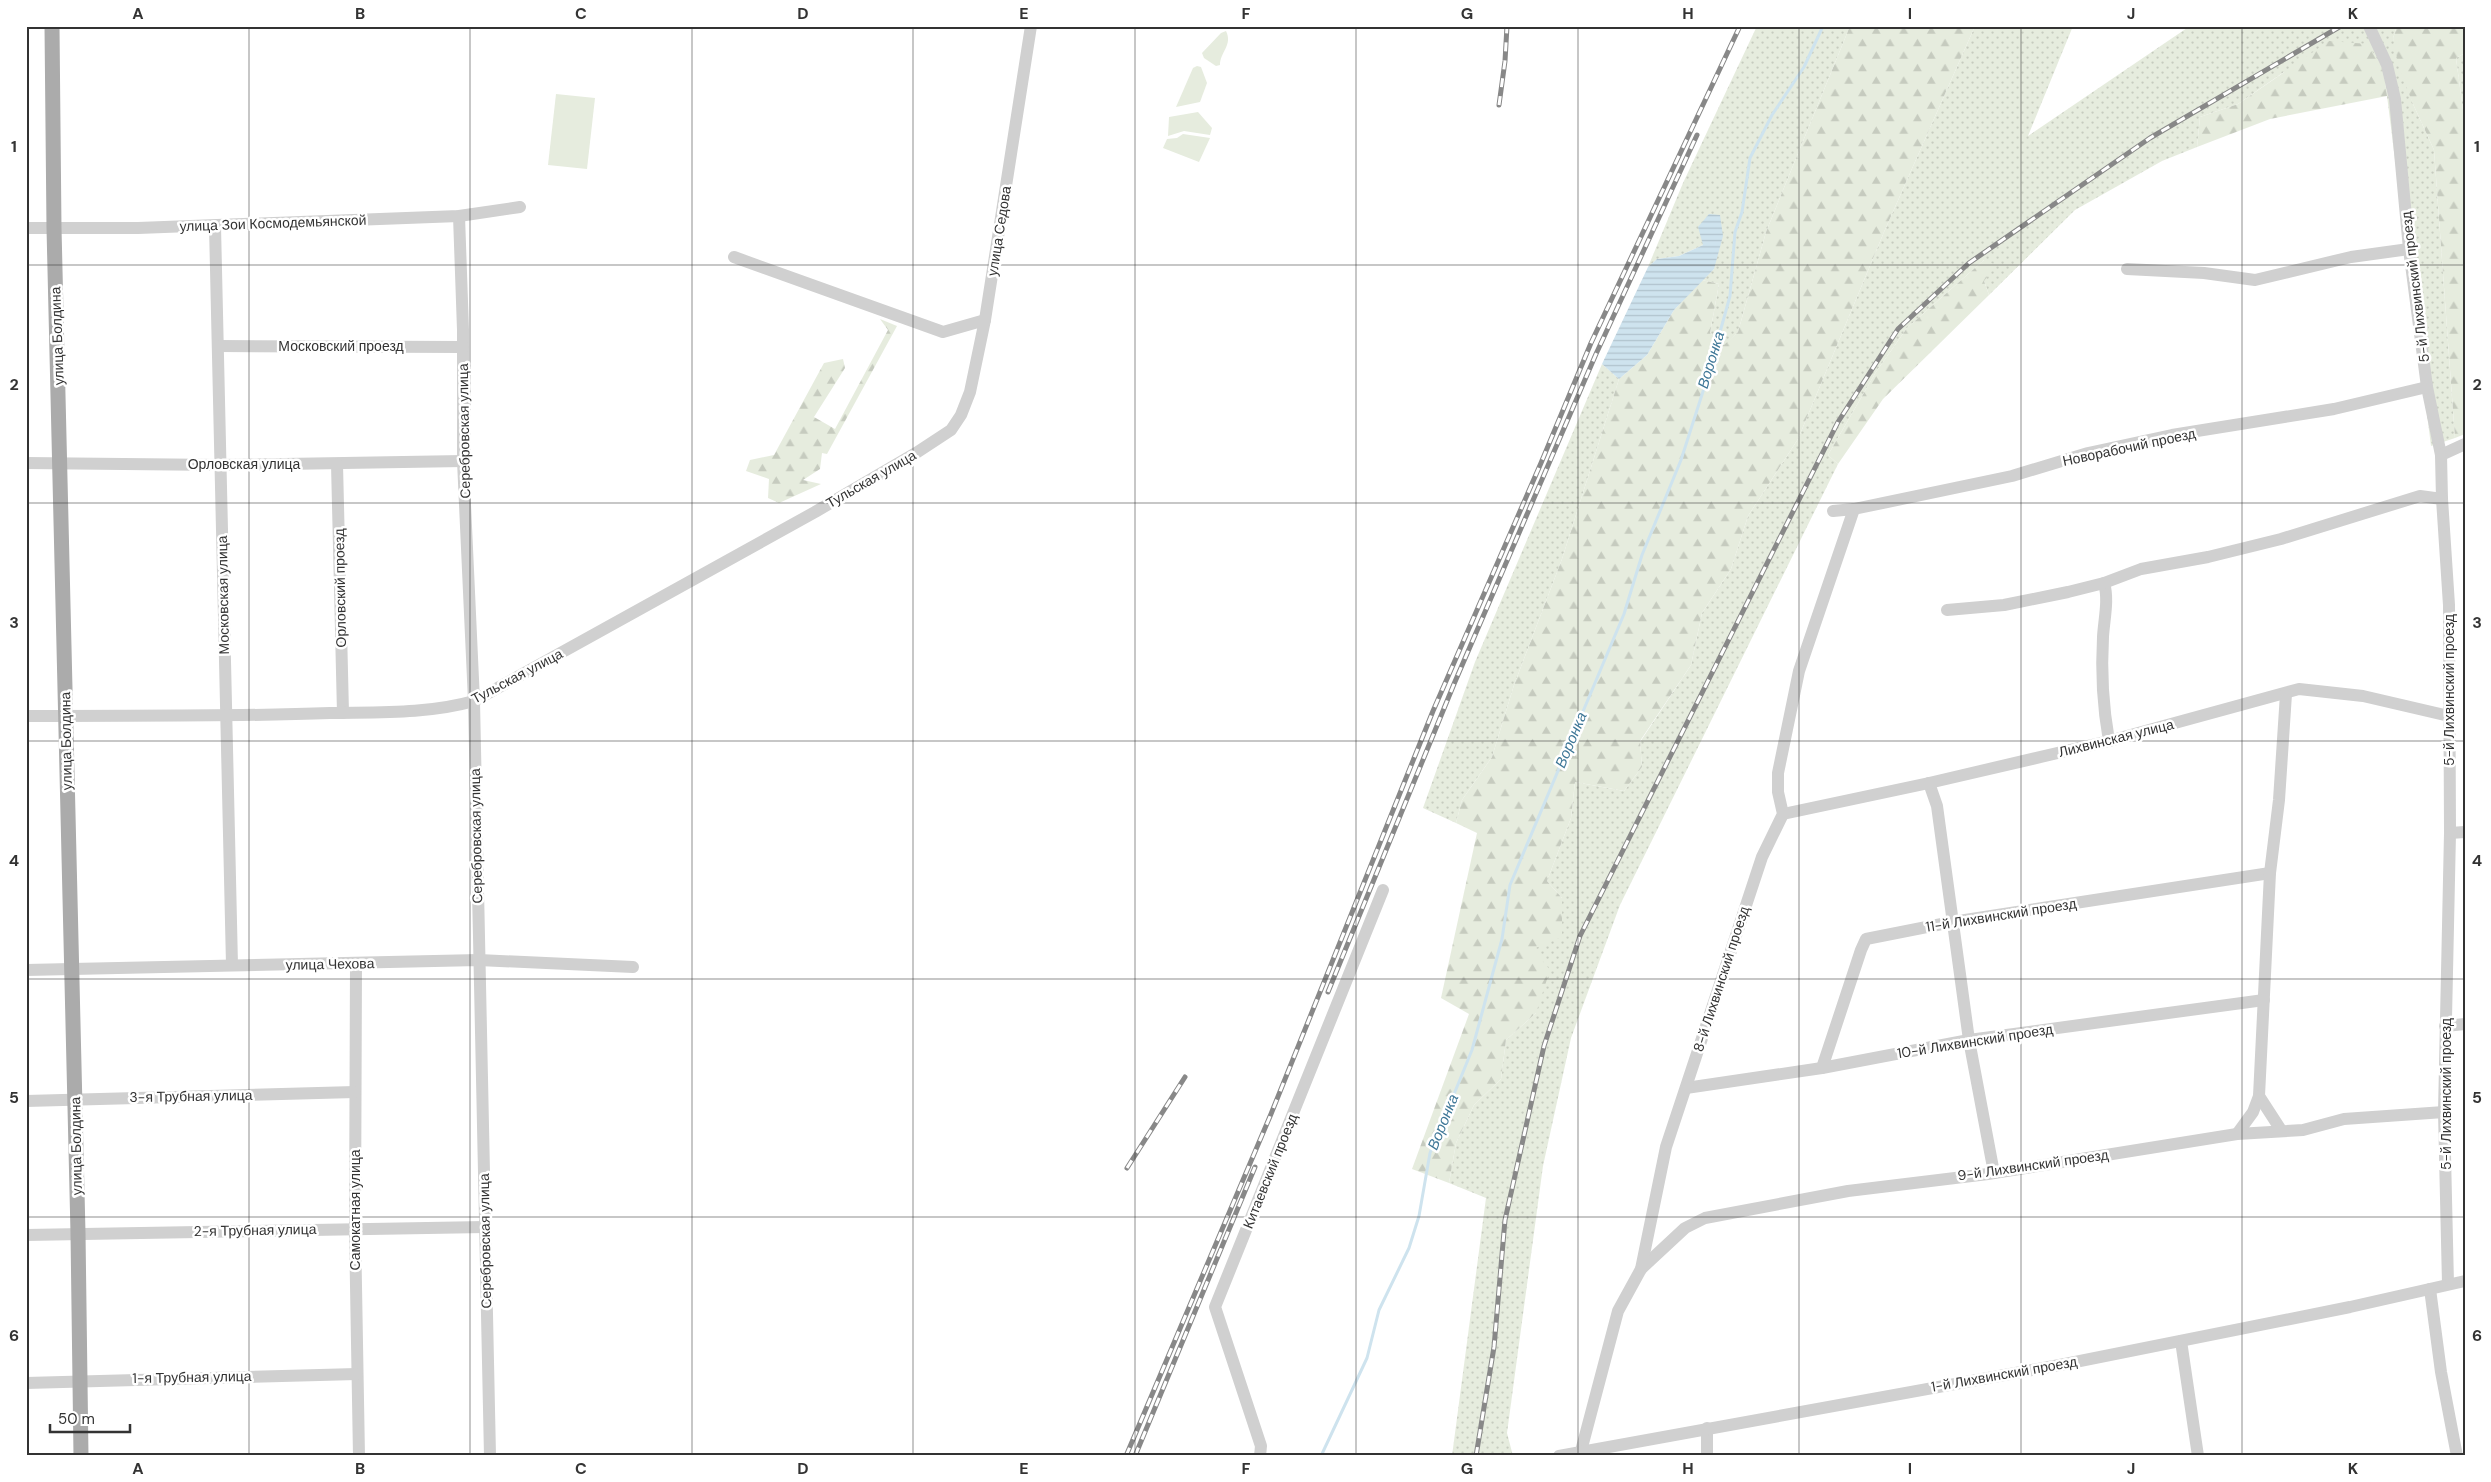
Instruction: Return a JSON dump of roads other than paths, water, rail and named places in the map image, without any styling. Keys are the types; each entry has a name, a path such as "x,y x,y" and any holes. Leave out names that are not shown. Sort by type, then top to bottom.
{"main road":[{"name":"улица Болдина","path":"52,26 54,228 78,1233 81,1456"}],"street":[{"name":"улица Седова","path":"951,430 961,415 970,392 986,320 1031,26"},
{"name":"5-й Лихвинский проезд","path":"2369,26 2387,65 2395,99 2409,249 2427,387 2441,455 2449,605 2450,833 2444,1112 2448,1284"},
{"name":"улица Зои Космодемьянской","path":"26,228 216,226 459,216 520,207"},
{"name":"Серебровская улица","path":"459,216 463,347 463,461 474,701 490,1456"},
{"name":"Московская улица","path":"216,226 232,965"},
{"path":"2127,269 2204,274 2255,280 2351,257 2409,249"},
{"path":"734,257 943,332 986,320"},
{"name":"Московский проезд","path":"219,346 463,347"},
{"name":"Новорабочий проезд","path":"1833,511 1854,509 2012,476 2088,453 2172,435 2334,409 2427,387"},
{"name":"Тульская улица","path":"26,716 226,717 419,710 457,706 474,701 815,512 916,453 951,430"},
{"path":"2441,455 2465,444"},
{"name":"Орловская улица","path":"26,463 221,465 463,461"},
{"name":"Орловский проезд","path":"337,464 342,713"},
{"path":"1947,610 2004,605 2104,583 2141,568 2208,556 2281,539 2420,496 2442,499"},
{"path":"1784,814 1778,792 1778,773 1799,671 1854,509"},
{"path":"2104,583 2107,593 2103,637 2103,707 2108,741"},
{"name":"Лихвинская улица","path":"1784,814 2108,741 2299,690 2363,696 2449,716"},
{"path":"2237,1134 2252,1112 2259,1096 2270,873 2279,800 2286,694"},
{"path":"1928,783 1937,806 1969,1040 1994,1173"},
{"name":"8-й Лихвинский проезд","path":"1580,1451 1618,1311 1641,1269 1661,1166 1762,857 1784,814"},
{"path":"2450,833 2465,832"},
{"name":"11-й Лихвинский проезд","path":"1822,1068 1864,942 1868,939 1952,922 2270,873"},
{"name":"Китаевский проезд","path":"1260,1456 1261,1446 1215,1307 1383,890"},
{"name":"улица Чехова","path":"26,970 479,960 633,967"},
{"name":"Самокатная улица","path":"356,964 355,1228 359,1456"},
{"name":"10-й Лихвинский проезд","path":"1686,1088 1822,1068 1969,1040 2264,1000"},
{"path":"2445,1026 2465,1024"},
{"name":"3-я Трубная улица","path":"26,1101 355,1092"},
{"path":"2259,1096 2281,1130"},
{"name":"9-й Лихвинский проезд","path":"1641,1269 1685,1228 1705,1218 1848,1191 1994,1173 2237,1134 2303,1130 2344,1119 2444,1112"},
{"name":"2-я Трубная улица","path":"26,1235 485,1227"},
{"name":"1-й Лихвинский проезд","path":"1559,1456 2065,1364 2465,1281"},
{"path":"2430,1289 2441,1372 2457,1456"},
{"path":"2181,1340 2198,1456"},
{"name":"1-я Трубная улица","path":"26,1382 357,1374"},
{"path":"1707,1428 1707,1456"}],"water":[{"path":"1709,214 1720,215 1723,236 1714,269 1674,310 1647,355 1619,379 1602,364 1648,267 1657,259 1679,256 1703,245 1698,227"}],"waterway":[{"name":"Воронка","path":"1321,1456 1367,1358 1379,1310 1409,1248 1419,1216 1430,1153 1472,1050 1502,939 1510,885 1624,614 1642,555 1681,460 1707,379 1730,296 1735,232 1742,212 1750,158 1772,115 1804,67 1823,26"}],"railway":[{"path":"1499,105 1505,61 1507,26"},
{"path":"1126,1456 1271,1114 1433,711 1591,343 1740,26"},
{"path":"1476,1456 1494,1347 1505,1220 1544,1046 1580,936 1838,422 1898,329 1969,263 2150,138 2341,26"},
{"path":"1328,992 1454,684 1596,354 1697,135"},
{"path":"1127,1168 1185,1077"},
{"path":"1135,1456 1255,1167"}]}
